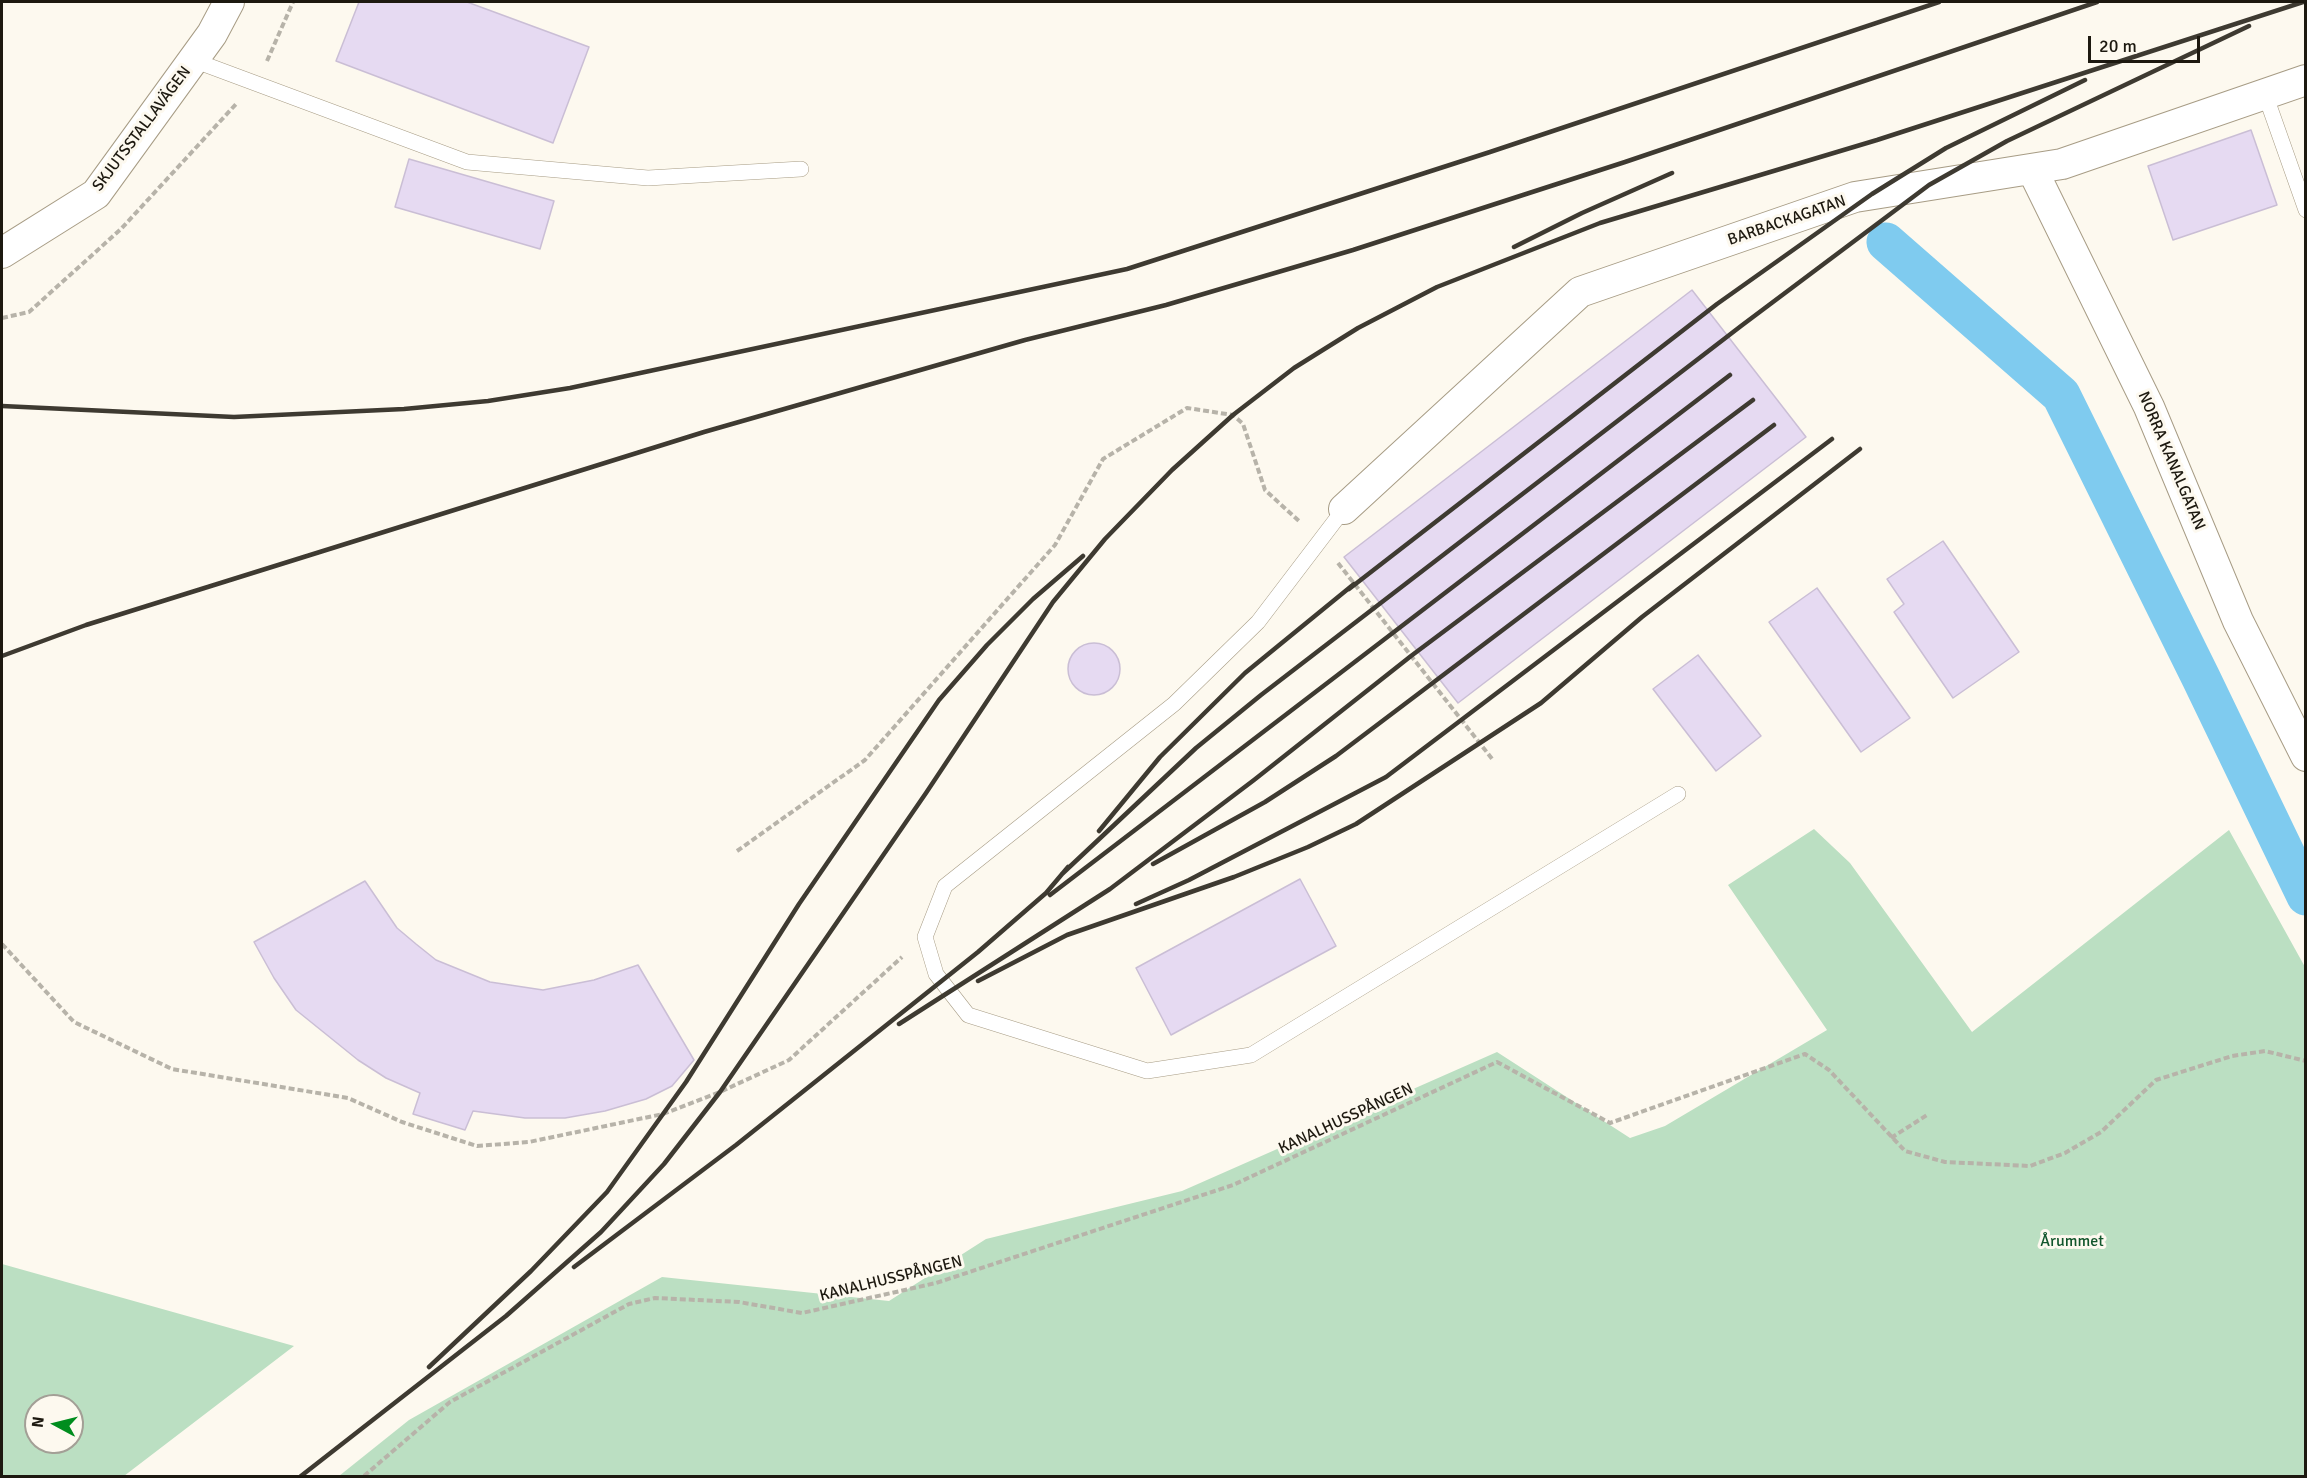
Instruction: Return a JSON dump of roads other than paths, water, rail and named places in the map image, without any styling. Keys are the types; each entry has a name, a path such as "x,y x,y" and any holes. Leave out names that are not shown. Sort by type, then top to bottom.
{"street":[{"name":"SKJUTSSTALLAVÄGEN","path":"2,253 96,194 212,34 229,2"},
{"name":"BARBACKAGATAN","path":"1344,509 1580,292 1856,197 2062,164 2306,80"},
{"name":"NORRA KANALGATAN","path":"2032,169 2150,407 2238,621 2306,756"}],"lane":[{"path":"193,60 467,162 648,178 801,169"},
{"path":"2265,94 2306,210"},
{"path":"1344,509 1258,622 1174,704 945,886 925,937 936,974 968,1015 1148,1071 1251,1055 1678,795"}],"waterway":[{"path":"1886,242 2061,395 2306,896"}],"railway":[{"path":"2,406 234,417 404,409 488,401 570,388 1127,269 1490,152 1939,2"},
{"path":"2,656 86,625 704,432 1025,340 1166,305 1353,250 1625,162 2097,2"},
{"path":"301,1476 506,1316 601,1232 664,1164 720,1092 926,793 1053,602 1105,539 1172,470 1233,415 1294,368 1358,328 1437,287 1600,223 1877,140 2303,2"},
{"path":"1062,874 1196,748 1261,695 1741,326 1929,185 2007,141 2249,26"},
{"path":"1349,589 1717,304 1872,194 1946,148 2085,80"},
{"path":"1514,247 1582,213 1672,173"},
{"path":"1050,895 1730,375"},
{"path":"899,1024 1110,889 1254,780 1411,656 1753,400"},
{"path":"1153,864 1265,802 1336,756 1774,425"},
{"path":"1136,904 1189,880 1386,777 1832,439"},
{"path":"978,981 1067,935 1234,877 1308,847 1356,824 1541,703 1642,617 1860,449"},
{"path":"429,1367 531,1271 607,1192 686,1082 799,904 939,700 987,645 1033,599 1083,556"},
{"path":"1099,831 1160,757 1245,673 1354,584"},
{"path":"574,1267 736,1145 978,952 1046,893 1068,867"}],"park label":[{"name":"Årummet","path":"2072,1242"}]}
